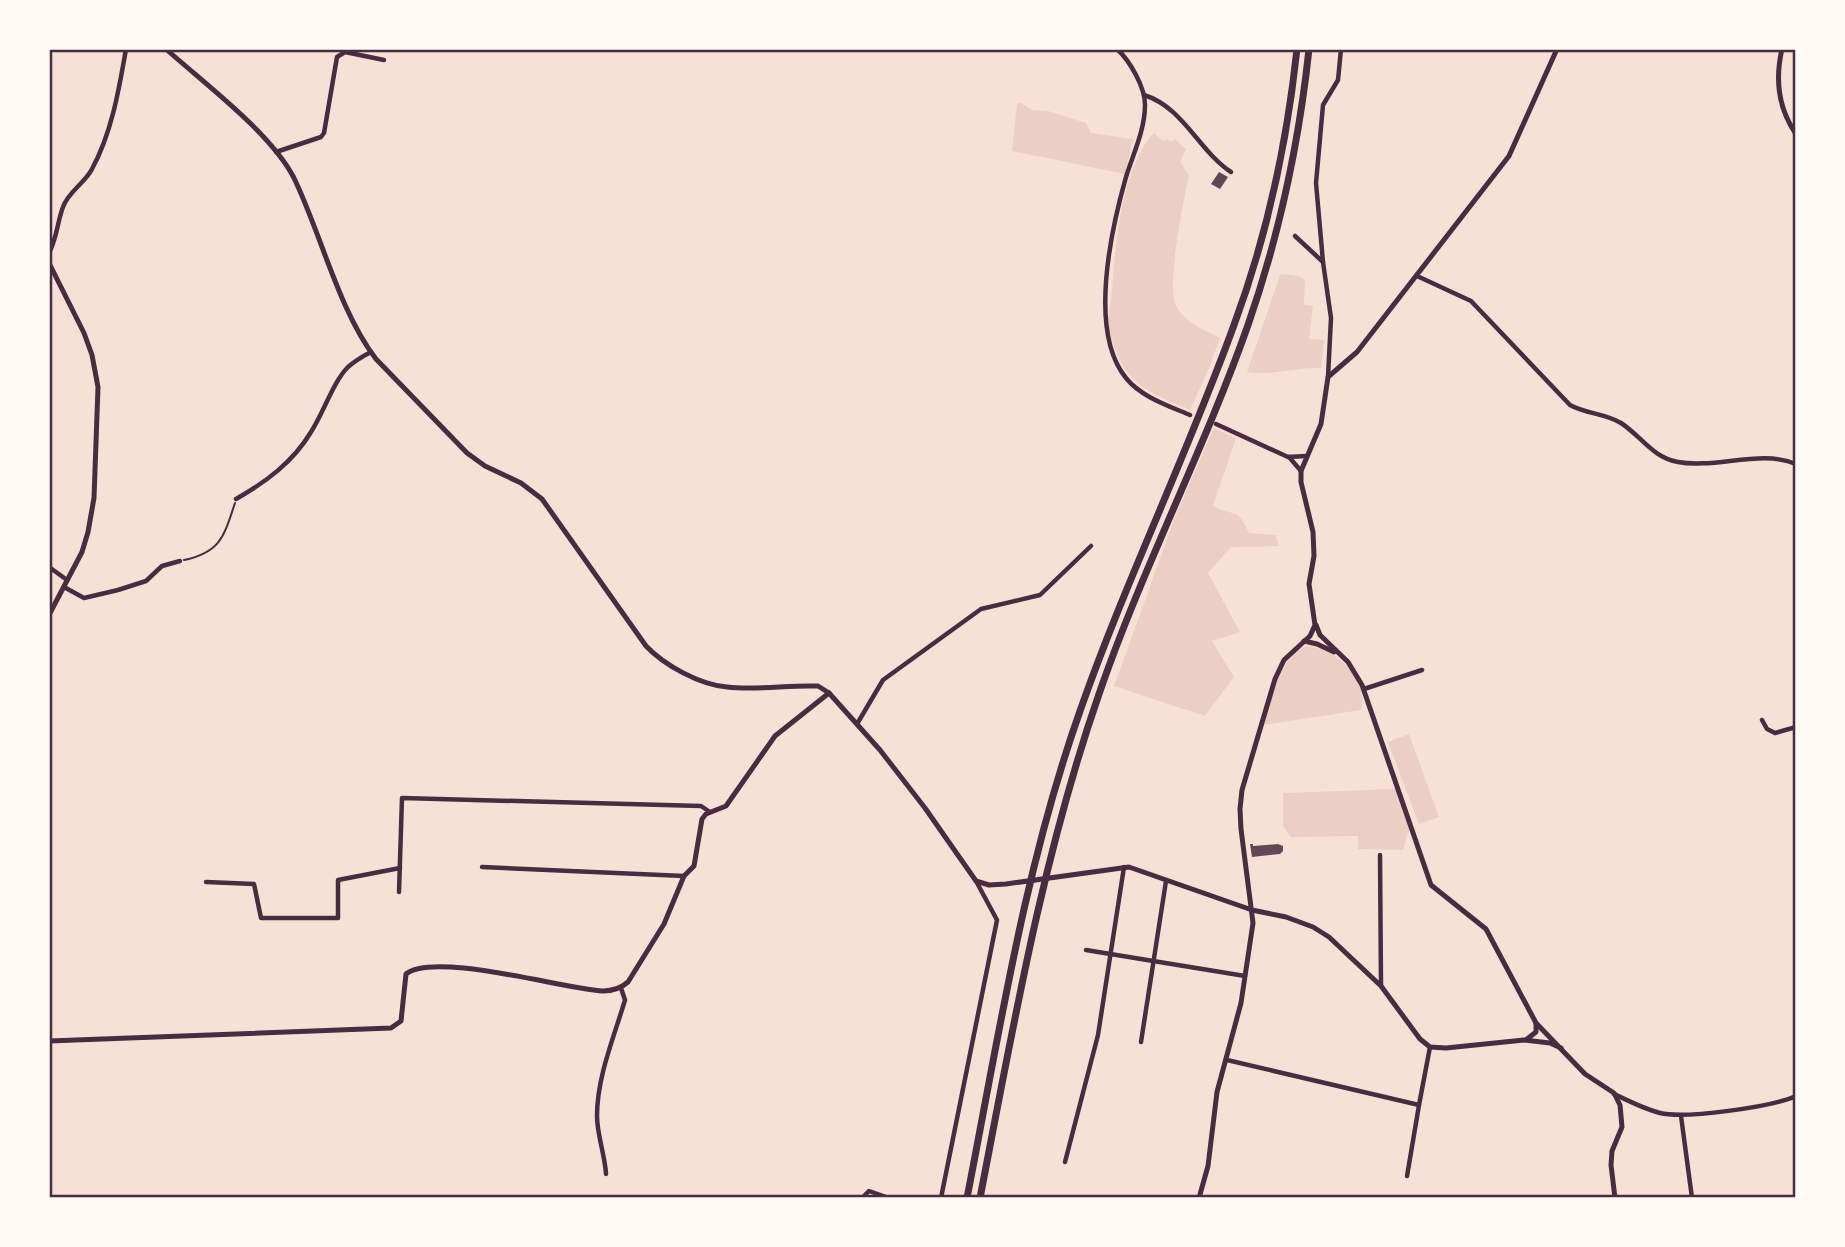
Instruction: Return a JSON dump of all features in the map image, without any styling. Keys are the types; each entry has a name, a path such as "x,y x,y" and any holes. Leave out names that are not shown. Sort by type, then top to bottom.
{"highway":[{"path":"967,1198 1020,927 1048,813 1089,686 1239,312 1273,194 1297,49"},
{"path":"980,1198 1032,930 1060,815 1100,691 1203,440 1262,283 1293,161 1309,49"}],"street":[{"path":"49,253 56,241 62,207 91,171 100,150 120,88 126,49"},
{"path":"166,49 262,135 293,177 354,321 371,352 467,453 485,466 531,489 542,499 646,646 659,660 673,668 726,687 809,686 829,693 880,750 976,881 997,920 941,1198"},
{"path":"1117,49 1123,54 1144,95 1143,119 1117,208 1111,243 1105,313 1107,331 1117,365 1135,387 1190,415"},
{"path":"1341,49 1338,80 1323,105 1316,183 1331,318 1328,377 1321,424 1301,471 1301,482 1313,532 1314,556 1309,584 1315,625 1327,643 1356,673 1364,690 1431,886 1486,929 1536,1023 1586,1074 1614,1093 1661,1113 1681,1115 1774,1103 1796,1096"},
{"path":"1328,377 1357,352 1508,156 1557,49"},
{"path":"1782,49 1778,67 1779,95 1784,113 1796,134"},
{"path":"276,152 321,136 324,132 337,57 345,52 384,60"},
{"path":"1144,95 1174,113 1217,163 1231,172"},
{"path":"1295,236 1323,262"},
{"path":"49,263 84,333 92,355 98,387 92,515 82,552 49,615"},
{"path":"1417,276 1472,301 1570,405 1618,421 1667,460 1701,464 1763,459 1796,464"},
{"path":"236,499 270,479 300,447 328,402 338,379 350,365 371,352"},
{"path":"1216,424 1288,457 1301,471"},
{"path":"1288,457 1306,456"},
{"path":"857,724 883,680 981,609 1040,595 1091,545"},
{"path":"49,567 84,598 146,581 163,566 180,561"},
{"path":"1199,1198 1208,1167 1217,1092 1227,1060 1251,935 1252,910 1241,829 1242,790 1275,679 1284,660 1310,636 1315,625"},
{"path":"1310,636 1327,643"},
{"path":"1304,641 1338,654"},
{"path":"1364,690 1422,670"},
{"path":"49,1041 391,1028 401,1021 406,974 418,968 453,967 602,991 621,988 628,982 663,923 684,876 694,866 702,819 710,812 726,806 775,736 829,693"},
{"path":"1762,720 1767,729 1775,733 1796,727"},
{"path":"399,892 402,798 701,806 710,812"},
{"path":"1380,855 1381,986"},
{"path":"976,881 989,885 1006,884 1124,866 1252,910 1286,917 1313,927 1329,937 1381,986 1420,1039 1430,1047 1446,1048 1524,1040 1550,1043 1561,1048"},
{"path":"1065,1162 1098,1035 1124,866"},
{"path":"481,867 684,876"},
{"path":"206,882 254,884 261,918 338,918 338,880 400,868"},
{"path":"1141,1042 1166,881"},
{"path":"1086,950 1245,976"},
{"path":"606,1174 597,1119 598,1099 625,1000 621,988"},
{"path":"1524,1040 1533,1037 1536,1023"},
{"path":"1407,1176 1430,1047"},
{"path":"1227,1060 1419,1105"},
{"path":"1614,1093 1622,1115 1622,1127 1612,1151 1615,1198"},
{"path":"1681,1115 1692,1198"},
{"path":"862,1198 869,1191 889,1198"}],"path":[{"path":"180,561 208,554 222,538 236,499"}],"shaded area":[{"path":"1017,103 1032,110 1048,111 1086,123 1091,133 1133,139 1125,174 1012,151"},
{"path":"1154,133 1163,141 1167,139 1170,142 1175,139 1186,149 1180,162 1189,175 1174,262 1173,296 1176,306 1189,321 1220,338 1190,410 1153,393 1130,375 1121,363 1109,327 1115,251 1127,185 1143,147"},
{"path":"1280,275 1305,280 1304,305 1313,306 1309,339 1324,340 1321,368 1247,372"},
{"path":"1214,428 1236,438 1213,506 1238,515 1249,533 1276,535 1279,546 1231,547 1208,573 1240,632 1212,641 1234,677 1205,716 1114,686 1175,517"},
{"path":"1306,646 1329,653 1348,667 1360,687 1361,710 1264,725 1273,691 1283,670 1296,653"},
{"path":"1409,734 1439,817 1419,824 1388,742"},
{"path":"1396,789 1409,829 1403,850 1358,849 1358,836 1291,837 1283,826 1283,793"}],"building":[{"path":"1219,172 1228,177 1220,189 1211,184"},
{"path":"1250,844 1278,844 1283,846 1283,851 1280,854 1252,857"}]}
